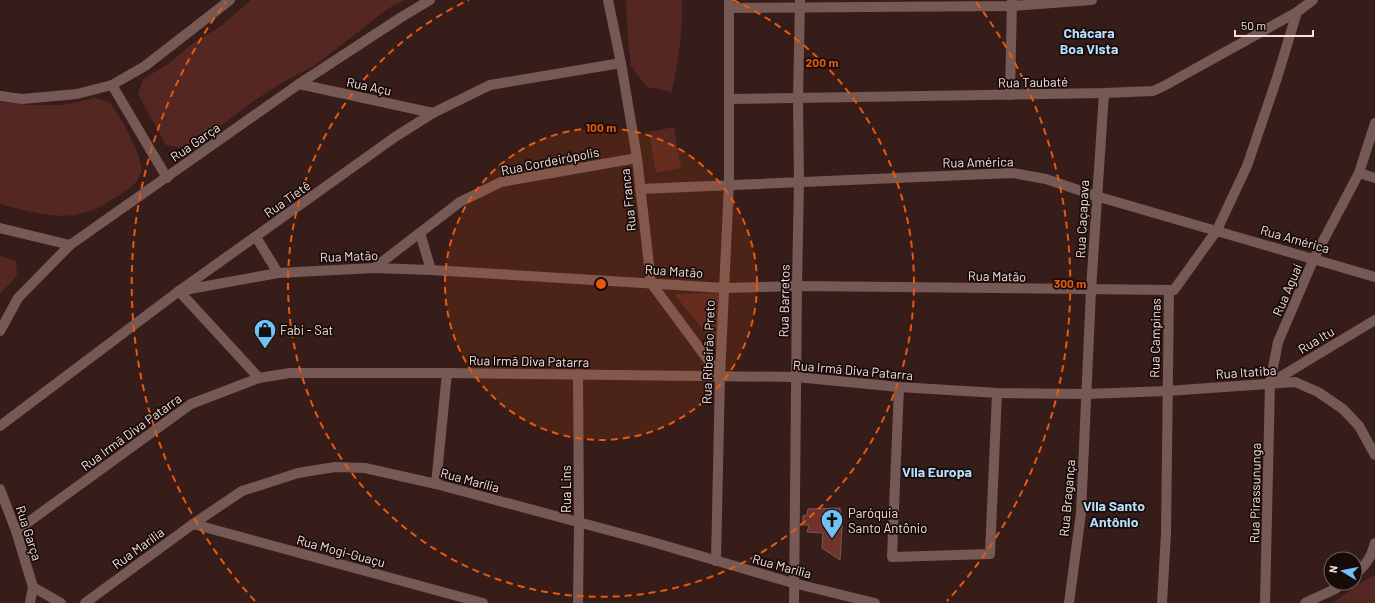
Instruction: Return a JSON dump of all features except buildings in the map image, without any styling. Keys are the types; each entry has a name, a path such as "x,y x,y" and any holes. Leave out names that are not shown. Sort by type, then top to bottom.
{"street":[{"path":"0,96 22,99 77,94 112,85 145,66 229,0"},
{"name":"Rua Garça","path":"0,331 18,298 70,245 300,84 430,0"},
{"name":"Rua Franca","path":"608,0 621,63 637,158 651,283 720,376"},
{"path":"729,4 1012,3 1092,0"},
{"name":"Rua Taubaté","path":"729,100 1153,91 1297,12 1313,0"},
{"name":"Rua Barretos","path":"794,603 800,3"},
{"path":"1010,95 1012,3"},
{"name":"Rua Ribeirão Preto","path":"716,561 720,376 729,184 729,4"},
{"name":"Rua Campinas","path":"1162,603 1166,534 1167,391 1170,290 1174,290 1216,230 1247,166 1277,78 1297,12"},
{"name":"Rua Tietê","path":"0,426 179,291 395,137 433,113 490,85 621,63"},
{"name":"Rua Açu","path":"300,84 433,113"},
{"path":"112,85 167,178"},
{"name":"Rua Caçapava","path":"1087,394 1096,196 1104,93"},
{"name":"Rua Aguaí","path":"1270,383 1278,342 1314,258 1359,173 1375,123"},
{"name":"Rua Cordeirópolis","path":"374,268 460,202 501,182 637,158"},
{"name":"Rua América","path":"640,188 1012,173 1046,179 1096,196 1314,258 1375,277"},
{"path":"1359,173 1375,178"},
{"path":"0,228 70,245"},
{"path":"420,233 431,270"},
{"path":"256,237 278,273"},
{"name":"Rua Matão","path":"179,291 278,273 374,268 431,270 724,288 797,286 1170,290"},
{"path":"179,291 259,378"},
{"name":"Rua Itu","path":"1270,383 1375,320"},
{"name":"Rua Irmã Diva Patarra","path":"16,531 191,404 259,378 290,373 578,374 796,377 899,387 998,393 1087,394"},
{"path":"436,484 446,373"},
{"name":"Rua Lins","path":"578,374 580,523 578,603"},
{"name":"Rua Itatiba","path":"1087,394 1167,391 1295,382 1318,392 1343,409 1360,426 1370,442 1375,455"},
{"name":"Rua Pirassununga","path":"1265,603 1270,383"},
{"path":"899,387 892,557 990,554 998,393"},
{"name":"Rua Bragança","path":"1069,603 1081,513 1087,394"},
{"name":"Rua Marília","path":"85,603 193,524 242,491 305,472 335,467 365,468 436,484 793,583 875,603"},
{"name":"Rua Garça","path":"0,489 16,531 33,587 30,603"},
{"name":"Rua Mogi-Guaçu","path":"193,524 482,603"},
{"path":"1363,567 1368,561 1375,543"},
{"path":"33,587 61,603"},
{"path":"1305,603 1331,591"}],"shaded area":[{"path":"251,0 405,0 389,8 314,66 285,81 258,98 223,124 196,141 181,148 166,145 138,94 143,79 170,63 193,43 221,26"},
{"path":"626,0 682,0 680,46 672,92 647,87 631,66"},
{"path":"95,98 109,102 126,128 139,156 142,171 135,183 125,192 100,207 72,215 58,216 30,212 0,204 0,102 32,105 64,105"},
{"path":"674,127 681,168 656,173 649,132"},
{"path":"0,256 16,261 17,276 0,294"},
{"path":"718,293 717,347 674,294"},
{"path":"1375,575 1375,603 1333,603 1349,591 1363,591 1363,582"}],"place":[{"name":"Fabi - Sat","path":"265,350"},
{"name":"Paróquia Santo Antônio","path":"832,540"}],"district":[{"name":"Chácara Boa Vista","path":"1089,42"},
{"name":"Vila Europa","path":"937,472"},
{"name":"Vila Santo Antônio","path":"1114,514"}]}
